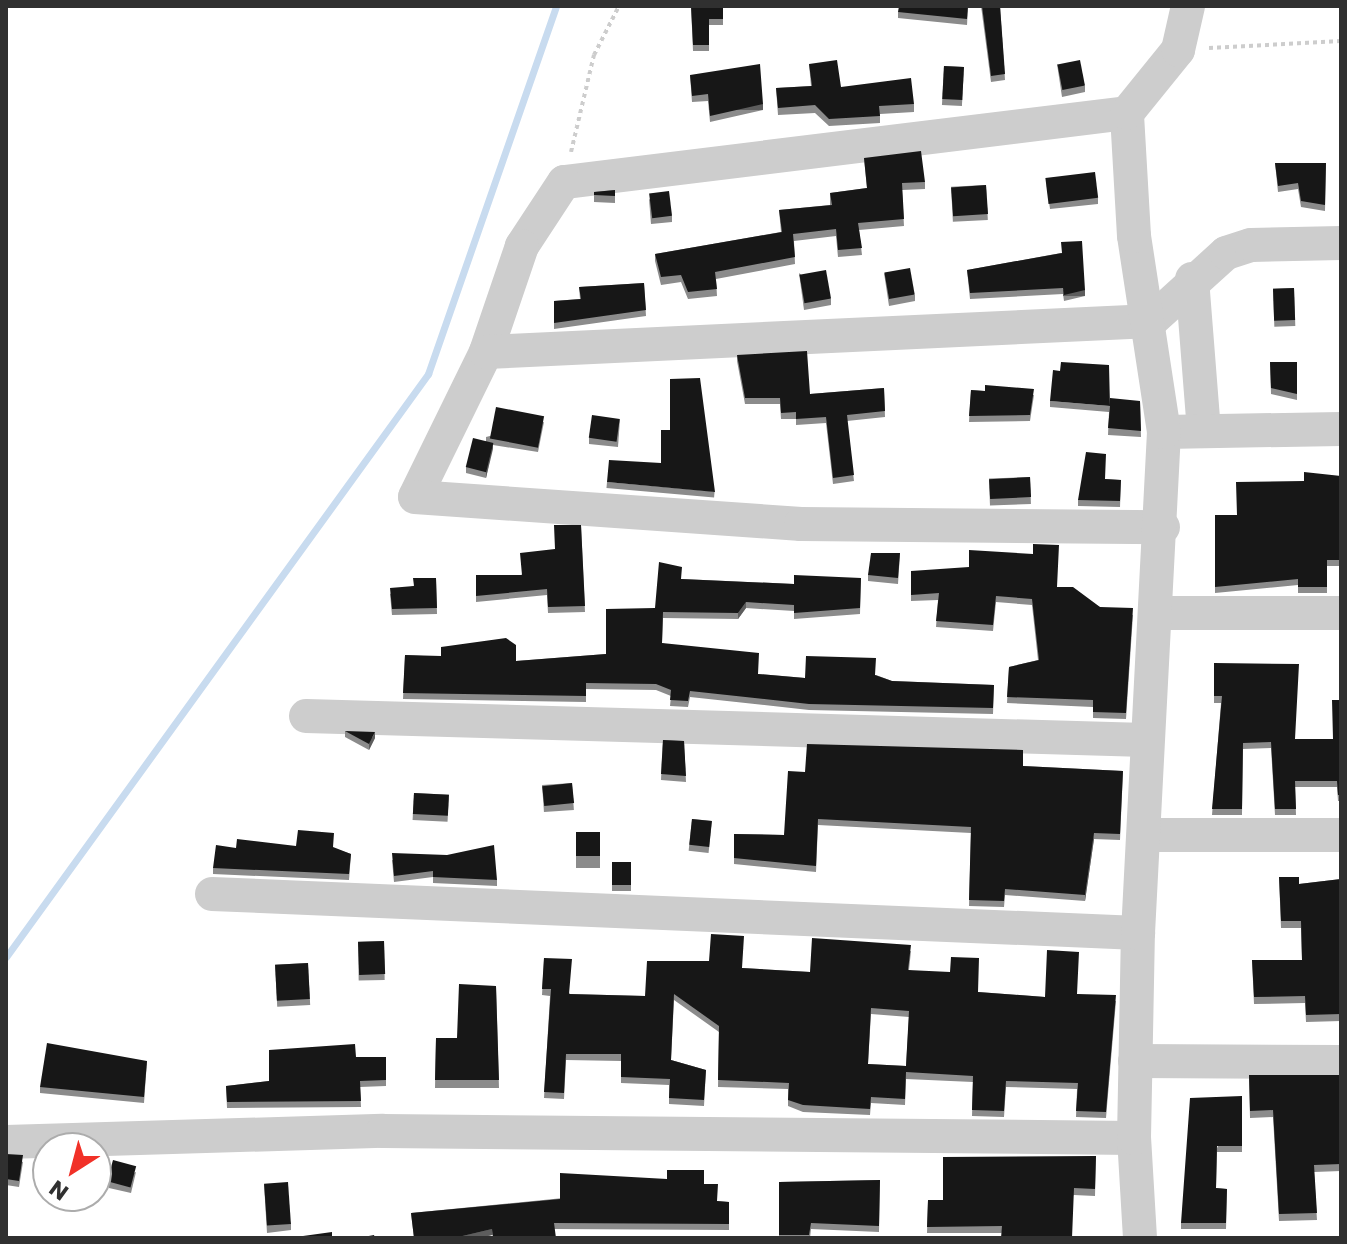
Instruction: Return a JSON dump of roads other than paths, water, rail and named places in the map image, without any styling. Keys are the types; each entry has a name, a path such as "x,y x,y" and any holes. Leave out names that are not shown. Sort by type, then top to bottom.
{"street":[{"path":"1140,1238 1134,1138 1138,933 1146,740 1163,527 1164,432 1151,321 1134,236 1127,113 1178,50 1188,6"},
{"path":"1127,113 564,182 522,246 486,352 415,497 801,524 1163,527"},
{"path":"486,352 1151,321 1192,279 1251,245 1341,243"},
{"path":"1192,279 1204,430"},
{"path":"1164,432 1341,429"},
{"path":"1158,613 1341,613"},
{"path":"306,716 1146,740"},
{"path":"1144,835 1341,835"},
{"path":"212,894 1138,933"},
{"path":"1135,1061 1341,1062"},
{"path":"6,1142 383,1131 1134,1138"}],"waterway":[{"path":"6,957 428,374 556,6"}]}
